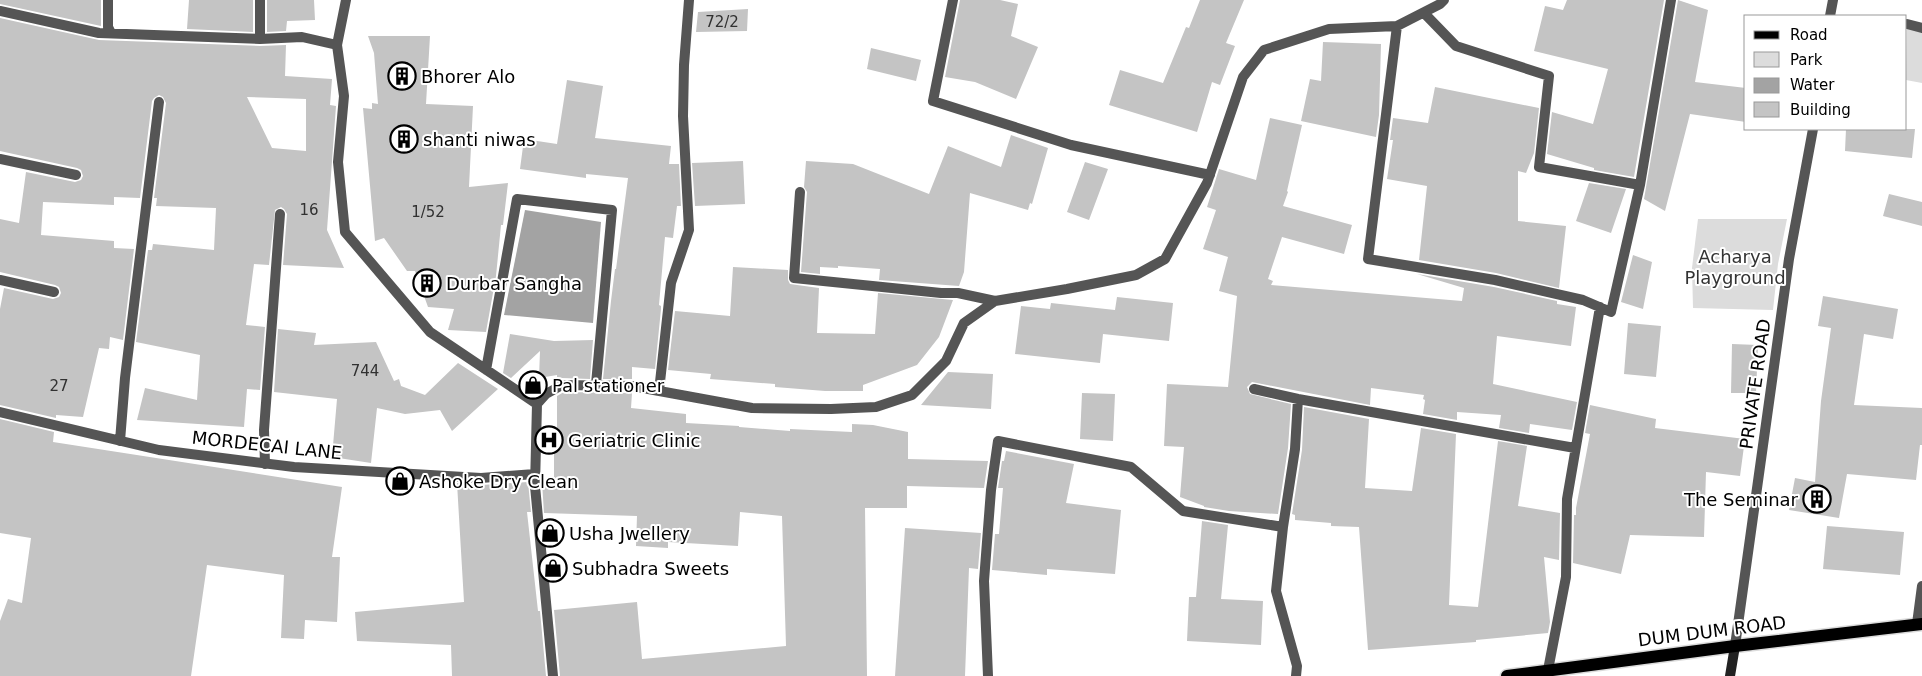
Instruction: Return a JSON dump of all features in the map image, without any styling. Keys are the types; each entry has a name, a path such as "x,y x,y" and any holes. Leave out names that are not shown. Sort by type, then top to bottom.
{"main road":[{"name":"DUM DUM ROAD","path":"1507,676 1920,624"}],"street":[{"path":"108,0 108,27 111,33"},
{"path":"260,0 260,39"},
{"path":"346,0 337,45 344,96 338,162 345,232 430,332 537,404"},
{"path":"659,391 671,283 689,230 683,116 684,65 689,0"},
{"path":"953,0 933,101 1071,145 1210,175"},
{"path":"800,192 794,278 941,293 958,293 995,301 1136,275 1165,258 1207,183 1243,77 1264,50 1329,29 1397,26 1440,4 1444,0"},
{"path":"1397,26 1368,258 1495,280 1583,300 1611,312 1640,185 1671,0"},
{"path":"1830,15 1833,0"},
{"path":"0,11 99,33 260,39 302,37 337,45"},
{"path":"1424,12 1456,46 1549,76 1539,167 1640,185"},
{"path":"1907,24 1922,28"},
{"path":"120,441 125,378 158,102"},
{"name":"PRIVATE ROAD","path":"1735,646 1789,258 1813,130"},
{"path":"0,159 76,175"},
{"path":"486,370 517,198 612,210 596,384"},
{"path":"265,464 264,430 280,214"},
{"path":"0,280 54,292"},
{"path":"553,676 535,474 537,404 546,394 562,385 596,384 632,386 752,408 831,409 876,407 912,395 946,361 964,323 995,301"},
{"path":"1548,670 1566,577 1567,499 1600,307"},
{"path":"1254,389 1298,399 1576,448"},
{"path":"1296,676 1297,666 1276,591 1283,527 1295,449 1298,399"},
{"name":"MORDECAI LANE","path":"0,412 159,450 265,464 481,478 535,474"},
{"path":"988,676 984,581 991,490 998,442 1130,467 1183,511 1283,527"},
{"path":"1920,624 1922,586"},
{"path":"1730,676 1735,646"}],"green space":[{"path":"1907,24 1922,28 1922,83 1907,80"},
{"name":"Acharya Playground","path":"1698,219 1787,219 1778,264 1773,310 1693,308 1692,268"}],"water":[{"path":"525,210 601,222 593,323 504,315"}],"building":[{"path":"0,0 101,0 101,26 0,4"},
{"path":"189,0 253,0 253,32 187,29"},
{"path":"267,0 314,0 315,20 287,21 286,31 267,32"},
{"path":"960,0 1000,0 1018,4 1011,36 1038,47 1016,99 975,82 945,77"},
{"path":"1200,0 1244,0 1226,43 1235,46 1220,85 1212,82 1197,132 1109,105 1120,70 1163,83 1186,27 1189,28"},
{"path":"1567,0 1664,0 1634,177 1594,170 1594,168 1547,154 1552,112 1593,124 1608,69 1534,51 1545,6 1563,10"},
{"path":"1678,0 1708,10 1695,82 1744,88 1744,122 1690,114 1665,211 1644,199"},
{"path":"748,9 747,31 696,32 698,12"},
{"path":"0,18 99,40 260,46 286,45 285,76 332,79 330,105 336,106 327,230 344,268 283,265 287,214 281,207 275,210 269,265 254,264 246,325 265,327 260,390 247,389 244,427 137,420 145,388 197,400 200,355 136,342 148,250 152,250 153,244 214,250 216,208 156,206 157,198 154,198 166,103 163,97 159,95 152,101 140,198 114,197 114,205 43,202 41,235 114,241 114,248 134,249 123,340 110,337 109,349 99,348 83,417 56,415 56,418 0,405 0,309 4,288 53,299 59,297 61,293 59,287 55,285 0,272 0,219 19,223 26,172 75,182 81,180 83,176 81,170 77,168 0,151","holes":["247,97 306,99 306,151 272,148"]},
{"path":"368,36 430,36 426,104 473,106 469,187 508,183 503,225 501,225 496,276 486,332 448,330 454,309 428,307 415,271 407,271 384,238 375,241 363,108 372,109 372,103 378,104 374,53"},
{"path":"1323,42 1381,44 1379,115 1376,137 1301,121 1310,79 1321,81"},
{"path":"871,48 921,60 916,81 867,69"},
{"path":"567,80 603,86 595,138 671,146 669,164 679,164 681,206 677,206 673,238 665,237 655,369 632,367 632,379 603,379 611,301 628,178 586,174 586,178 520,169 524,139 557,144"},
{"path":"1435,87 1539,108 1534,153 1526,173 1518,171 1518,221 1566,226 1559,288 1496,273 1419,260 1427,186 1387,179 1393,140 1390,140 1393,118 1428,123"},
{"path":"1270,118 1302,125 1288,192 1283,206 1352,225 1344,254 1282,237 1268,279 1273,281 1271,285 1462,301 1464,288 1417,274 1494,287 1557,301 1557,304 1576,307 1571,346 1497,336 1493,384 1577,402 1572,430 1530,424 1529,433 1499,428 1501,415 1457,412 1457,420 1423,414 1424,395 1371,388 1370,405 1252,382 1247,387 1250,394 1291,404 1288,448 1278,514 1229,511 1204,507 1180,497 1184,447 1164,446 1167,384 1228,387 1237,296 1219,291 1228,257 1203,249 1216,210 1207,207 1219,169 1256,180"},
{"path":"1915,129 1912,158 1845,151 1846,130"},
{"path":"1011,135 1048,148 1032,204 1030,203 1028,210 970,193 964,272 959,286 879,280 880,269 838,266 838,268 820,267 820,274 801,272 807,192 804,187 806,161 853,164 929,194 948,146 1001,167"},
{"path":"743,161 745,204 695,206 692,163"},
{"path":"1085,162 1108,169 1089,220 1067,212"},
{"path":"1589,183 1626,189 1611,233 1576,221"},
{"path":"1889,194 1922,202 1922,226 1883,216"},
{"path":"1633,255 1652,262 1643,309 1621,302"},
{"path":"733,267 788,270 790,284 819,288 817,333 875,334 878,293 953,300 939,337 917,365 863,385 863,391 825,391 775,387 775,384 710,379 711,374 668,370 675,311 730,316"},
{"path":"1823,296 1898,309 1893,339 1864,334 1854,405 1922,408 1922,445 1920,445 1916,480 1847,474 1839,518 1789,510 1795,478 1815,482 1821,401 1831,328 1818,326"},
{"path":"1117,297 1173,303 1169,341 1103,334 1100,363 1015,354 1021,306 1050,309 1051,303 1115,310"},
{"path":"1628,323 1661,326 1656,377 1624,374"},
{"path":"278,329 316,333 314,345 376,342 394,381 399,379 401,386 425,395 458,363 498,389 452,431 440,410 405,414 377,408 371,463 332,457 337,399 274,392"},
{"path":"510,334 554,341 593,340 590,379 562,378 557,380 557,375 539,378 540,351 511,378 503,373"},
{"path":"1732,344 1758,345 1756,393 1731,393"},
{"path":"948,372 993,374 991,409 921,405"},
{"path":"564,392 632,393 631,408 686,414 686,423 790,431 790,429 852,432 852,424 873,425 908,432 908,459 988,461 984,488 907,486 907,508 865,508 867,676 560,676 554,610 637,602 642,659 786,646 782,516 740,512 738,546 668,542 668,548 636,546 637,516 544,513 542,482 554,482 554,446 557,446 557,396"},
{"path":"1082,393 1115,394 1113,441 1080,439"},
{"path":"1590,405 1656,419 1655,428 1745,439 1740,476 1706,472 1704,537 1630,535 1621,574 1573,563 1574,515 1576,515 1590,434 1585,433"},
{"path":"1304,407 1369,419 1365,488 1412,491 1421,428 1456,434 1449,605 1478,607 1498,441 1527,446 1518,506 1560,513 1559,560 1544,557 1550,622 1548,633 1476,640 1476,642 1368,650 1359,527 1331,526 1331,523 1295,520 1295,515 1292,514 1302,450"},
{"path":"0,419 54,432 53,442 342,487 332,557 340,557 337,622 305,620 304,639 281,638 284,575 207,565 191,676 0,676 0,621 8,599 22,603 31,538 0,533"},
{"path":"1006,451 1074,464 1066,503 1121,510 1115,574 1047,569 1047,575 992,570 995,534 999,534 1003,488 998,488 1002,461 1004,461"},
{"path":"528,482 531,512 527,512 538,611 540,611 546,676 452,676 451,645 357,641 355,612 464,602 457,483 481,485"},
{"path":"1202,521 1228,525 1221,599 1263,601 1261,645 1187,641 1189,597 1196,597"},
{"path":"1827,526 1904,532 1900,575 1823,569"},
{"path":"905,528 981,533 978,569 969,568 965,676 895,676"}],"place":[{"name":"Bhorer Alo","path":"402,76"},
{"name":"shanti niwas","path":"404,139"},
{"name":"Durbar Sangha","path":"427,283"},
{"name":"Pal stationer","path":"533,385"},
{"name":"Geriatric Clinic","path":"549,440"},
{"name":"Ashoke Dry Clean","path":"400,481"},
{"name":"The Seminar","path":"1817,499"},
{"name":"Usha Jwellery","path":"550,533"},
{"name":"Subhadra Sweets","path":"553,568"}]}
